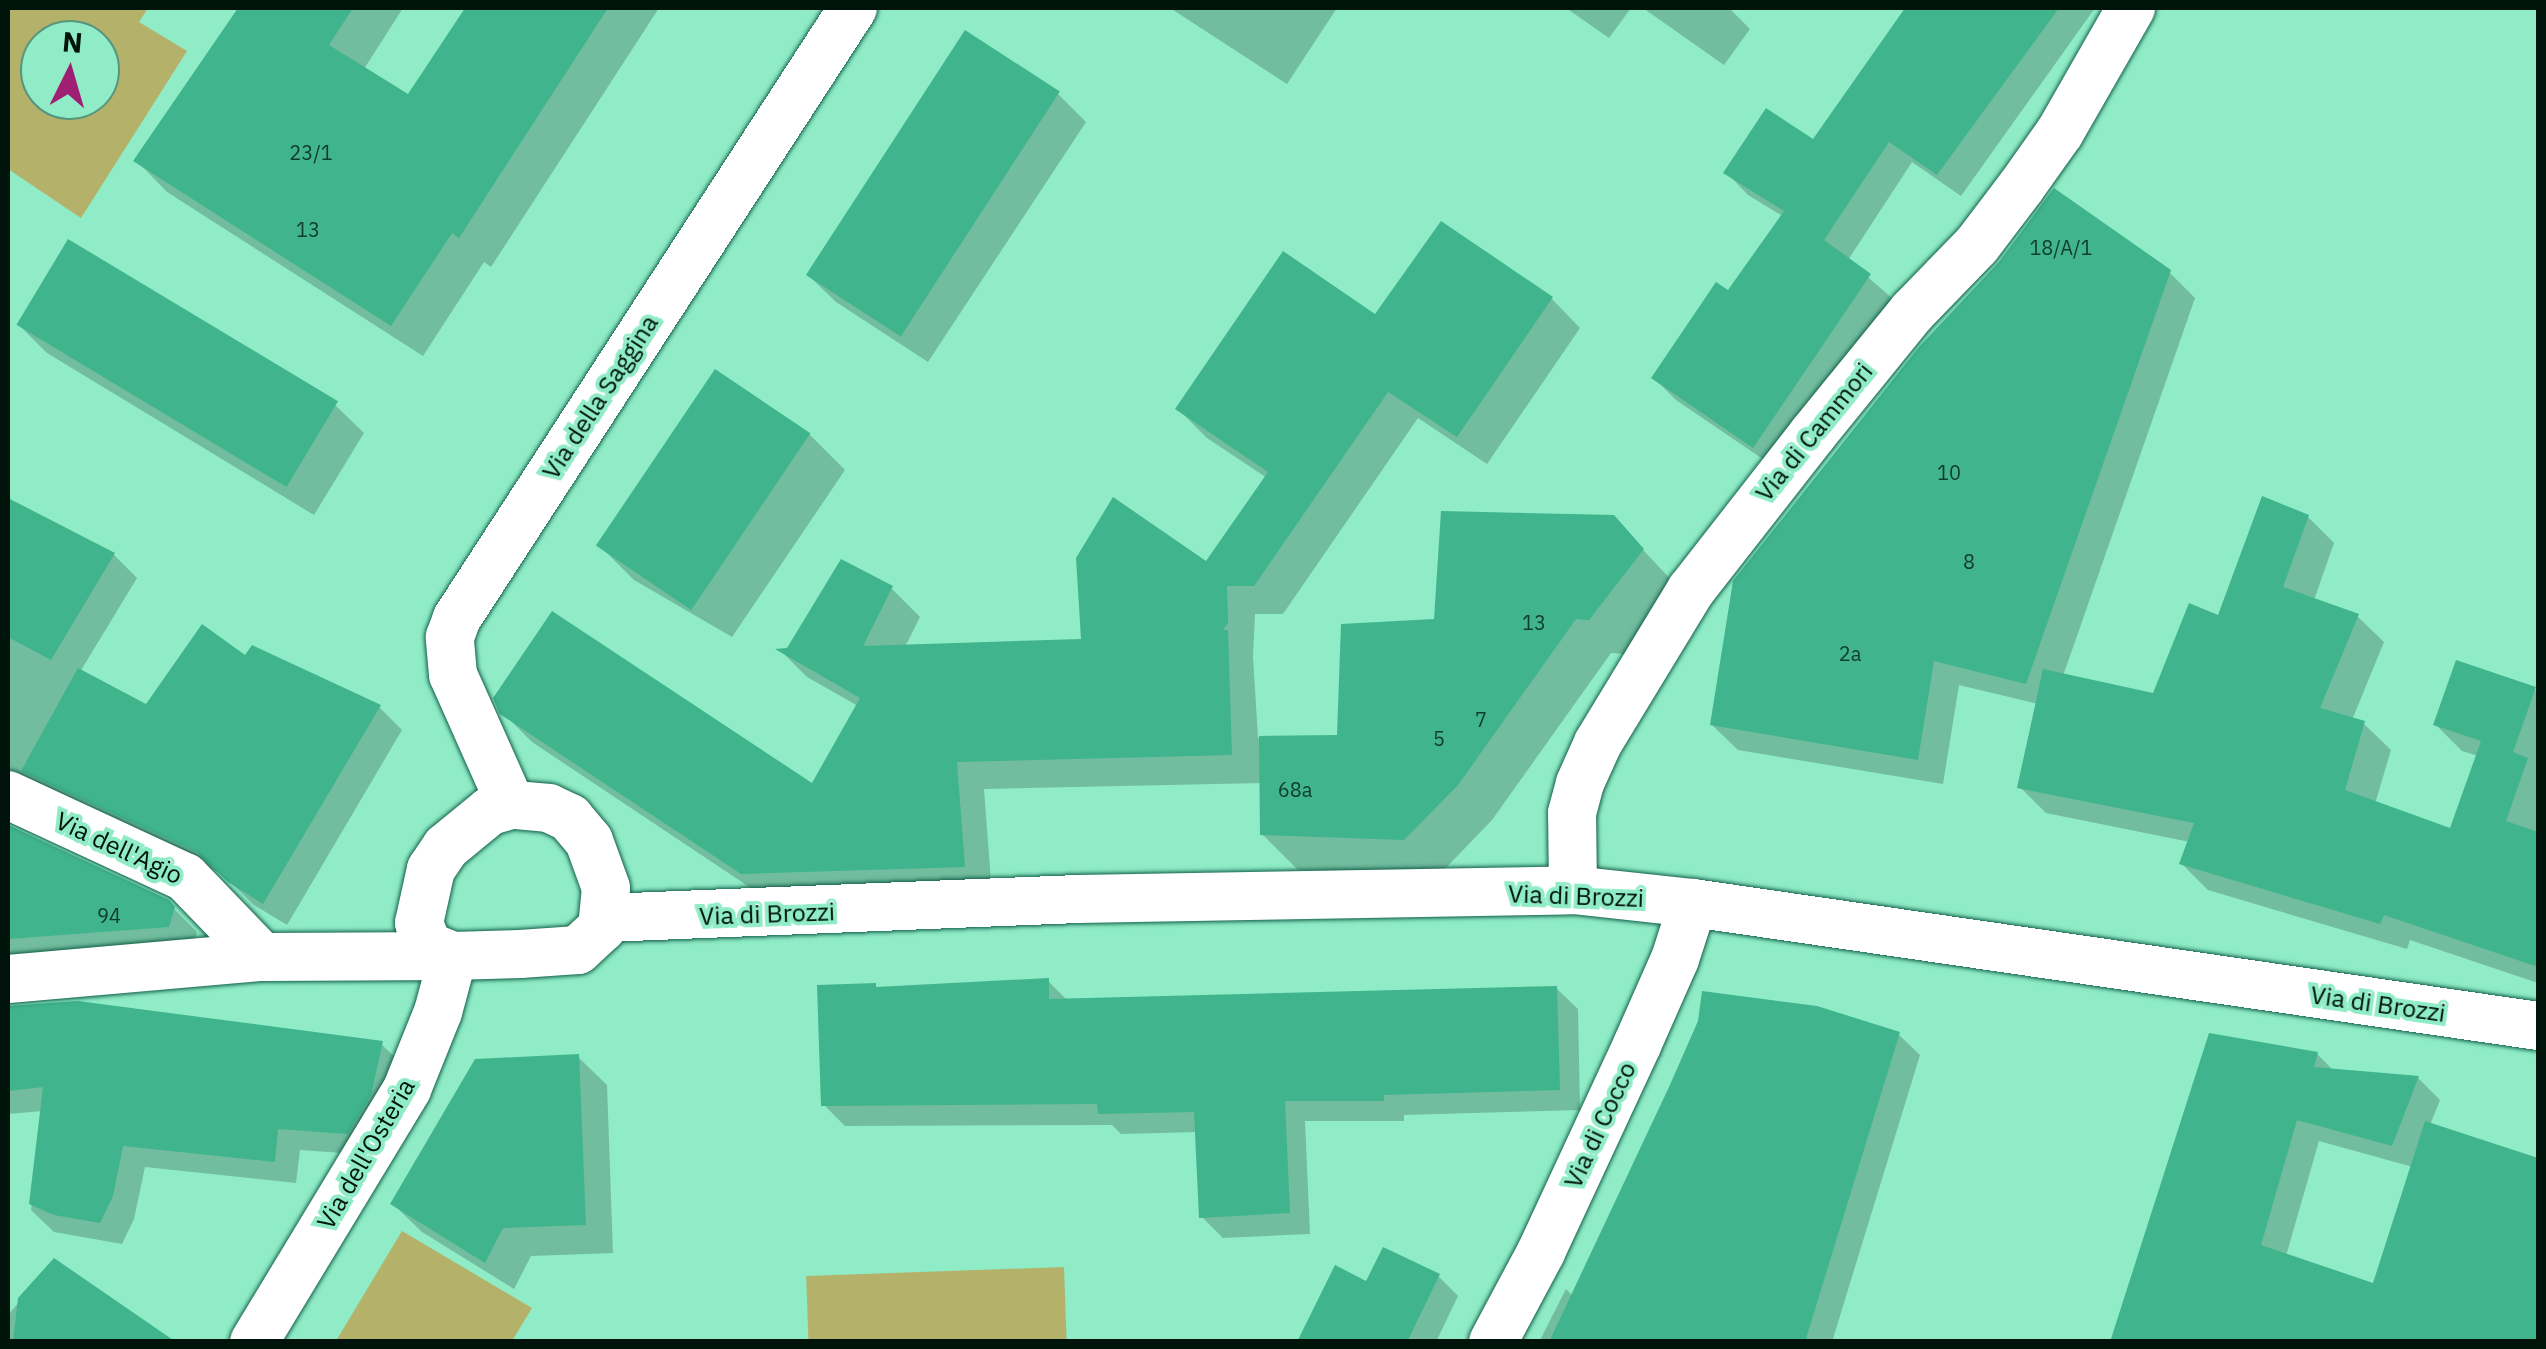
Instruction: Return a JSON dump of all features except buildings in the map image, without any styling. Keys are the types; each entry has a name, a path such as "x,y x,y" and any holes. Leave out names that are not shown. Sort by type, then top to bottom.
{"street":[{"name":"Via della Saggina","path":"511,805 452,675 450,638 457,618 853,8"},
{"name":"Via di Cammori","path":"1573,890 1572,813 1580,783 1598,743 1691,590 1912,312 1976,246 2021,187 2060,132 2131,8"},
{"name":"Via dell'Agio","path":"8,795 185,876 262,957"},
{"path":"8,979 262,957 453,956 566,953 589,944 605,918 606,888 589,841 570,818 549,808 511,805 466,826 430,869 421,900 422,939 436,952 453,956"},
{"name":"Via di Brozzi","path":"605,918 1078,899 1573,890 1692,902 2538,1026"},
{"name":"Via di Cocco","path":"1493,1342 1541,1252 1637,1045 1675,958 1692,902"},
{"name":"Via dell'Osteria","path":"254,1342 407,1089 438,1012 453,956"}],"shaded area":[{"path":"8,8 148,8 139,22 187,51 81,218 8,169"},
{"path":"402,1231 532,1308 512,1341 336,1341"},
{"path":"1064,1267 1067,1341 808,1342 806,1276"}]}
